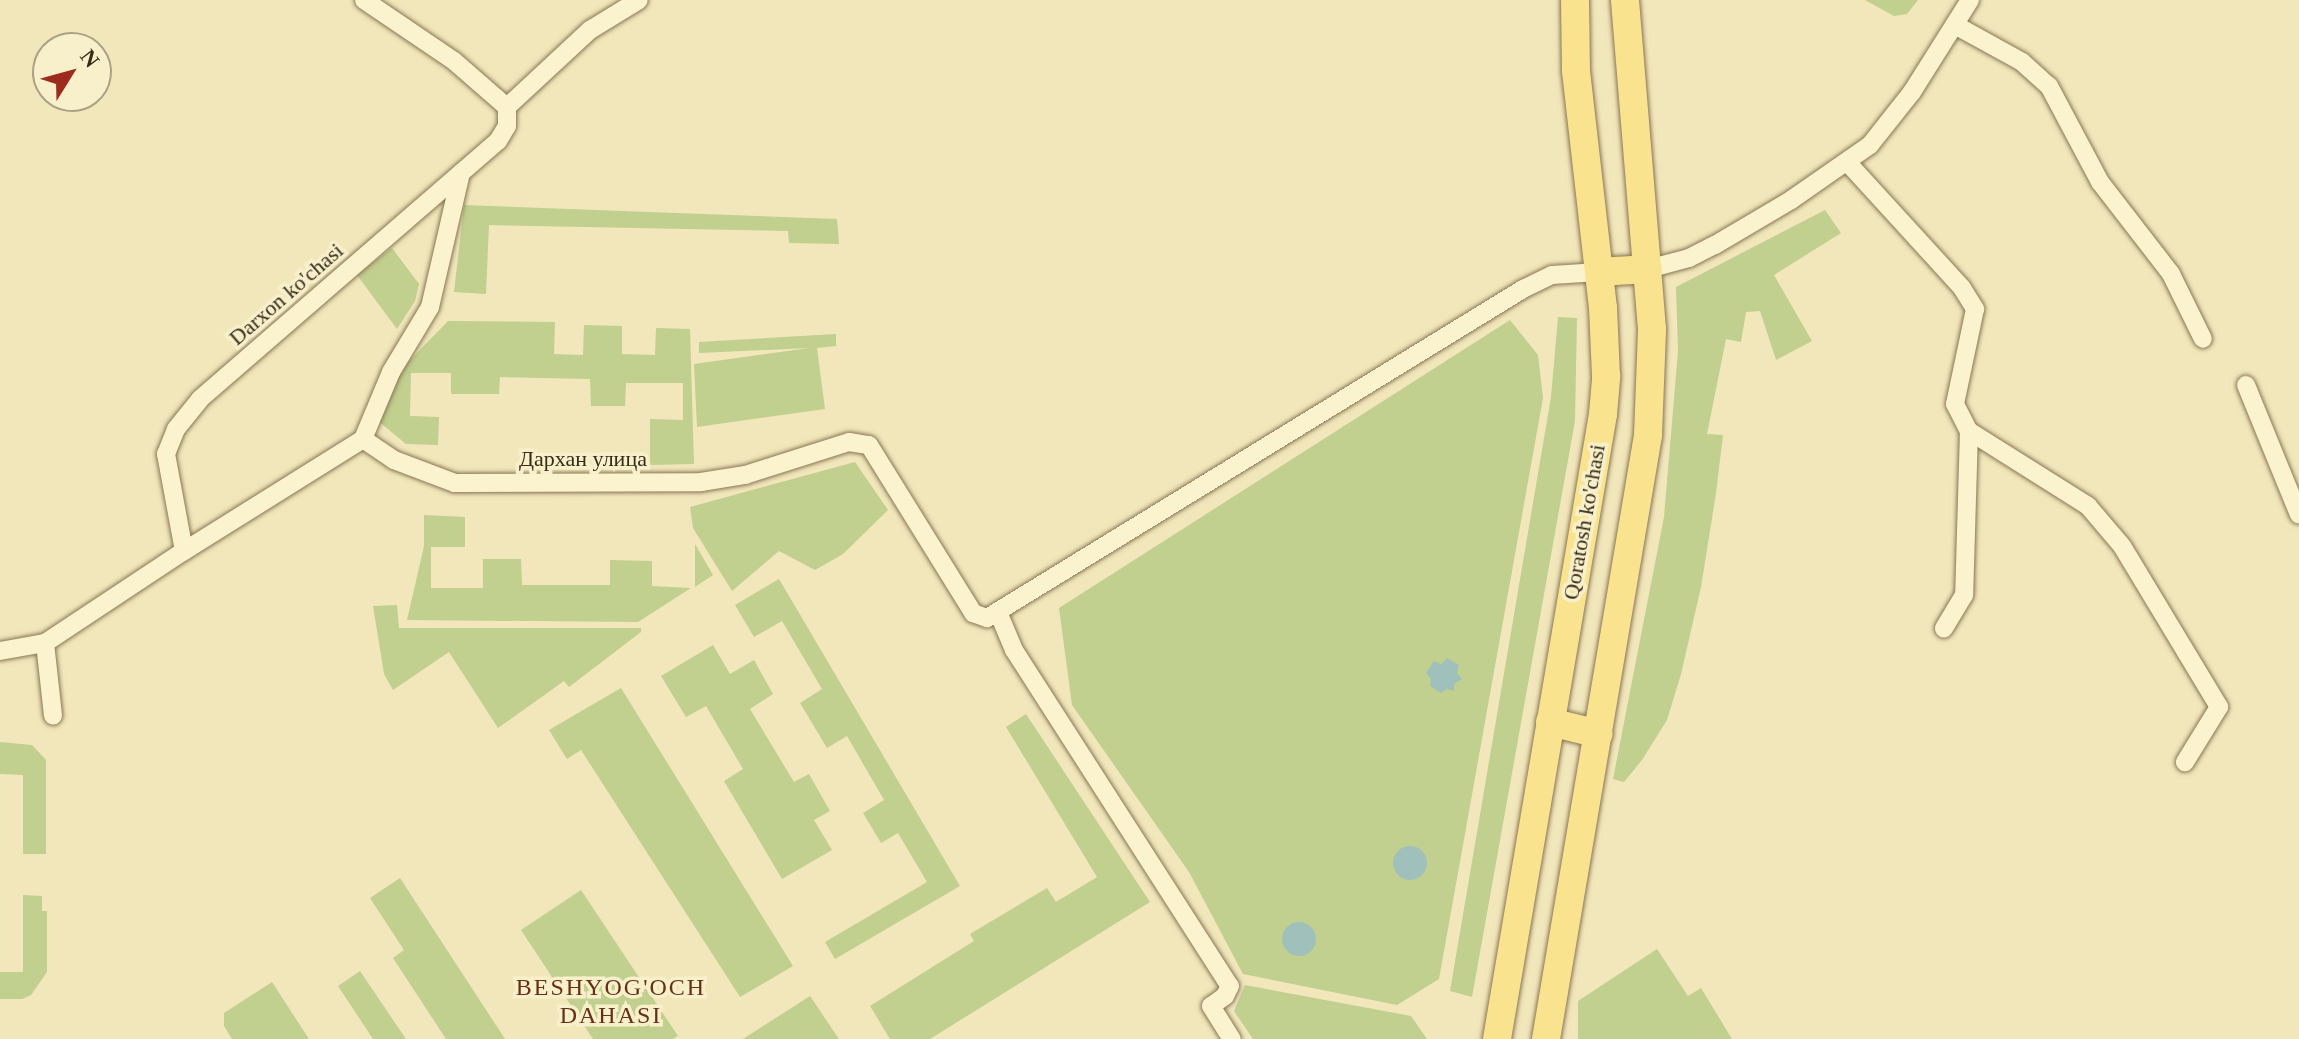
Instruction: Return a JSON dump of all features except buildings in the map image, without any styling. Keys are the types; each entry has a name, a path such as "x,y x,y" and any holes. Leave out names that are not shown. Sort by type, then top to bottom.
{"main road":[{"name":"Qoratosh ko'chasi","path":"1497,1039 1603,414 1606,340 1576,71 1575,0"},
{"path":"1546,1039 1648,435 1652,329 1625,0"},
{"path":"1599,272 1648,269"},
{"path":"1550,722 1599,734"}],"street":[{"path":"364,0 454,61 507,107 590,30 639,0"},
{"path":"1648,269 1689,258 1715,245 1848,163 1870,145 1902,105 1970,0"},
{"path":"1955,25 2022,62 2049,86 2100,182 2171,274 2203,339"},
{"name":"Darxon ko'chasi","path":"184,551 166,454 176,429 200,399 503,134 507,107"},
{"path":"1848,163 1962,288 1975,309 1955,404 1969,431 1964,595 1944,628"},
{"path":"0,651 45,643 363,439 391,372 430,307 461,173"},
{"path":"1232,1039 1211,1006 1225,996 1230,986 1014,650 998,612 1523,289 1552,275 1599,272"},
{"path":"2246,385 2296,503"},
{"path":"1969,431 2088,506 2122,546 2219,707 2185,762"},
{"name":"Дархан улица","path":"363,439 394,460 455,483 701,482 745,475 849,442 869,445 973,613 987,618 998,612"},
{"path":"45,643 53,716"}],"green space":[{"path":"1865,0 1918,0 1907,14 1894,16"},
{"path":"464,205 837,219 839,244 789,243 788,231 489,225 486,294 454,292"},
{"path":"1825,210 1841,233 1774,275 1812,341 1776,360 1760,311 1746,312 1741,342 1726,339 1707,434 1723,435 1716,493 1701,587 1681,674 1667,720 1642,760 1624,782 1613,779 1664,517 1678,351 1676,287"},
{"path":"392,248 419,284 415,301 397,329 357,275"},
{"path":"1558,317 1577,318 1575,421 1472,997 1450,991 1551,397"},
{"path":"1510,320 1538,355 1543,398 1439,979 1397,1005 1243,974 1189,872 1072,705 1059,608"},
{"path":"448,321 555,322 554,354 583,355 584,325 622,326 622,354 655,355 656,328 690,329 694,464 650,465 650,419 683,420 683,383 626,383 625,406 591,406 590,379 500,377 499,394 451,394 451,373 411,373 410,416 439,417 438,445 406,444 377,420 381,390"},
{"path":"836,334 836,346 817,348 825,409 697,427 694,364 810,348 699,353 699,342"},
{"path":"855,462 888,510 843,554 815,570 779,551 732,591 693,528 690,507"},
{"path":"424,515 465,517 465,547 431,547 431,588 483,588 483,559 521,559 522,585 610,585 610,560 652,561 652,586 691,588 638,622 407,620 424,546"},
{"path":"695,544 713,575 695,587"},
{"path":"779,579 960,886 835,959 825,942 927,882 898,833 881,843 863,813 884,800 847,736 827,748 800,703 822,689 782,621 754,637 735,605"},
{"path":"397,605 399,628 641,628 641,632 569,687 564,681 498,728 449,652 393,690 384,674 373,606"},
{"path":"713,645 730,674 754,660 773,694 750,709 794,782 809,774 830,811 814,820 832,850 782,879 724,781 743,769 706,706 686,717 661,676"},
{"path":"621,688 793,966 740,997 581,750 567,759 549,730"},
{"path":"1026,714 1150,902 930,1039 890,1039 870,1006 974,941 970,934 1047,888 1056,902 1097,877 1006,727"},
{"path":"0,742 32,745 46,760 46,854 23,854 23,775 0,774"},
{"path":"400,878 505,1039 446,1039 393,958 404,950 370,898"},
{"path":"581,890 678,1036 673,1039 593,1039 521,930"},
{"path":"23,895 42,896 42,911 47,911 47,972 31,995 22,999 0,999 0,972 23,972"},
{"path":"1657,949 1688,996 1701,988 1732,1039 1578,1039 1578,1001"},
{"path":"360,971 406,1039 373,1039 338,986"},
{"path":"272,982 309,1039 232,1039 224,1026 224,1013"},
{"path":"1245,985 1411,1016 1427,1039 1253,1039 1234,1011"},
{"path":"810,996 839,1039 743,1039"}],"water":[{"path":"1447,658 1459,665 1457,673 1462,679 1454,684 1454,691 1447,689 1441,693 1430,686 1431,679 1426,673 1434,661 1441,664"},
{"path":"1410,846 1422,851 1427,863 1422,875 1410,880 1398,875 1393,863 1398,851"},
{"path":"1299,922 1311,927 1316,939 1311,951 1299,956 1287,951 1282,939 1287,927"}],"district":[{"name":"BESHYOG'OCH DAHASI","path":"611,1002"}]}
